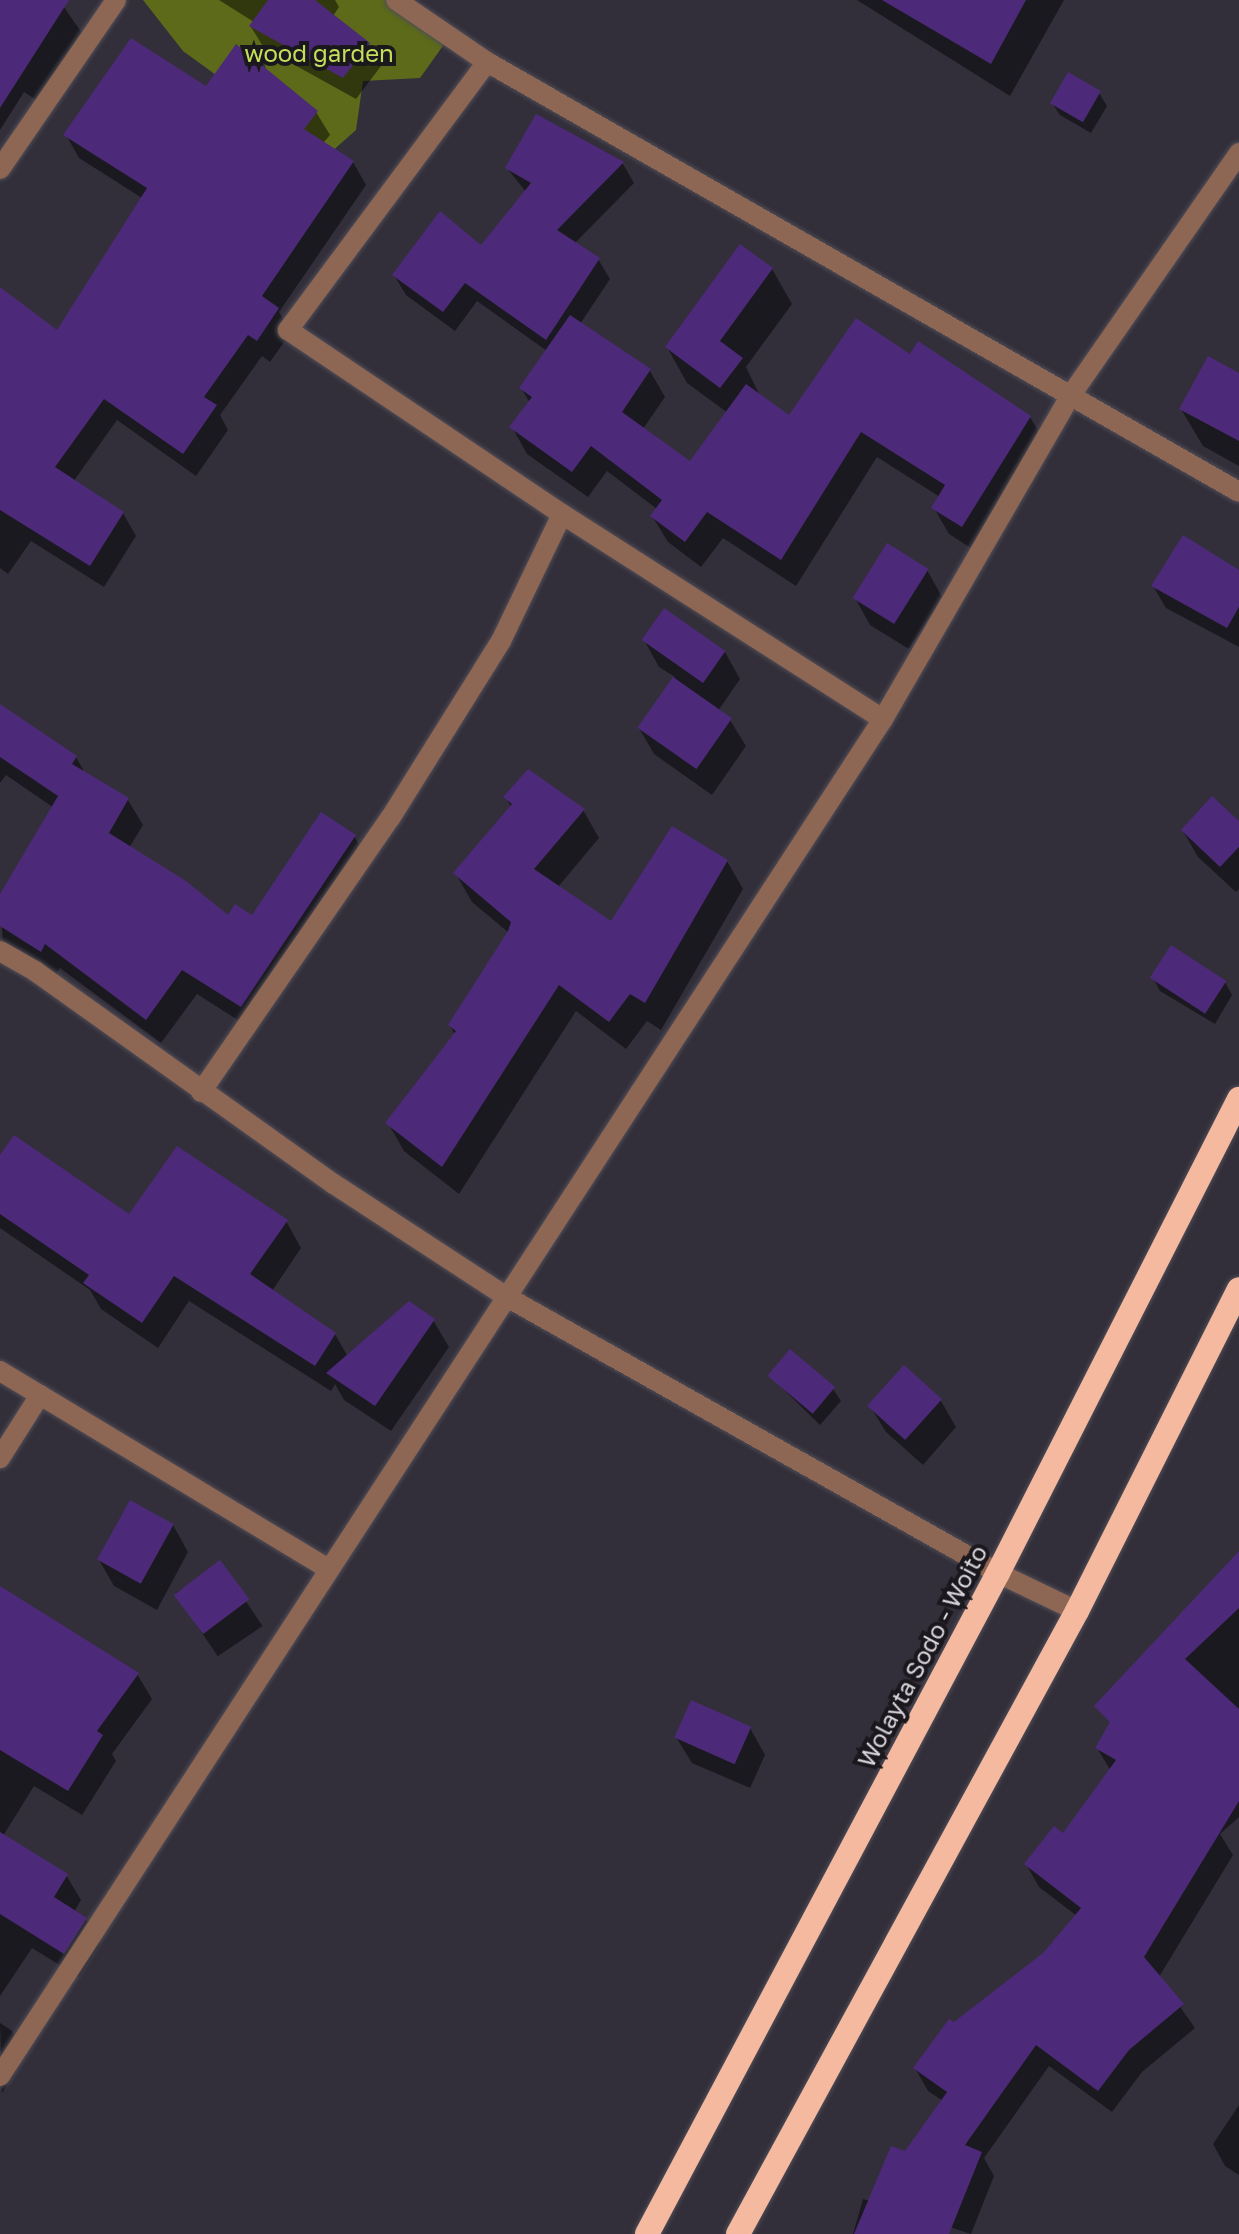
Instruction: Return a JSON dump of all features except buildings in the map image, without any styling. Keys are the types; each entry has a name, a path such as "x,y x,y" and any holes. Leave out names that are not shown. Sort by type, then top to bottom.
{"highway":[{"name":"Wolayta Sodo - Woito","path":"647,2234 998,1573 1239,1099"},
{"path":"738,2234 1077,1611 1239,1289"}],"street":[{"path":"0,169 116,0"},
{"path":"396,0 487,62 1239,492"},
{"path":"487,62 288,330 562,514 883,719"},
{"path":"0,2076 883,719 1071,395 1239,153"},
{"path":"201,1092 451,722 501,641 562,514"},
{"path":"0,951 35,971 201,1092 505,1296 998,1573 1077,1611"},
{"path":"0,1371 328,1569"},
{"path":"0,1458 40,1395"}],"green space":[{"name":"wood garden","path":"143,0 402,0 445,43 420,78 363,81 356,130 311,170 274,101 264,62 216,75 183,51"}]}
